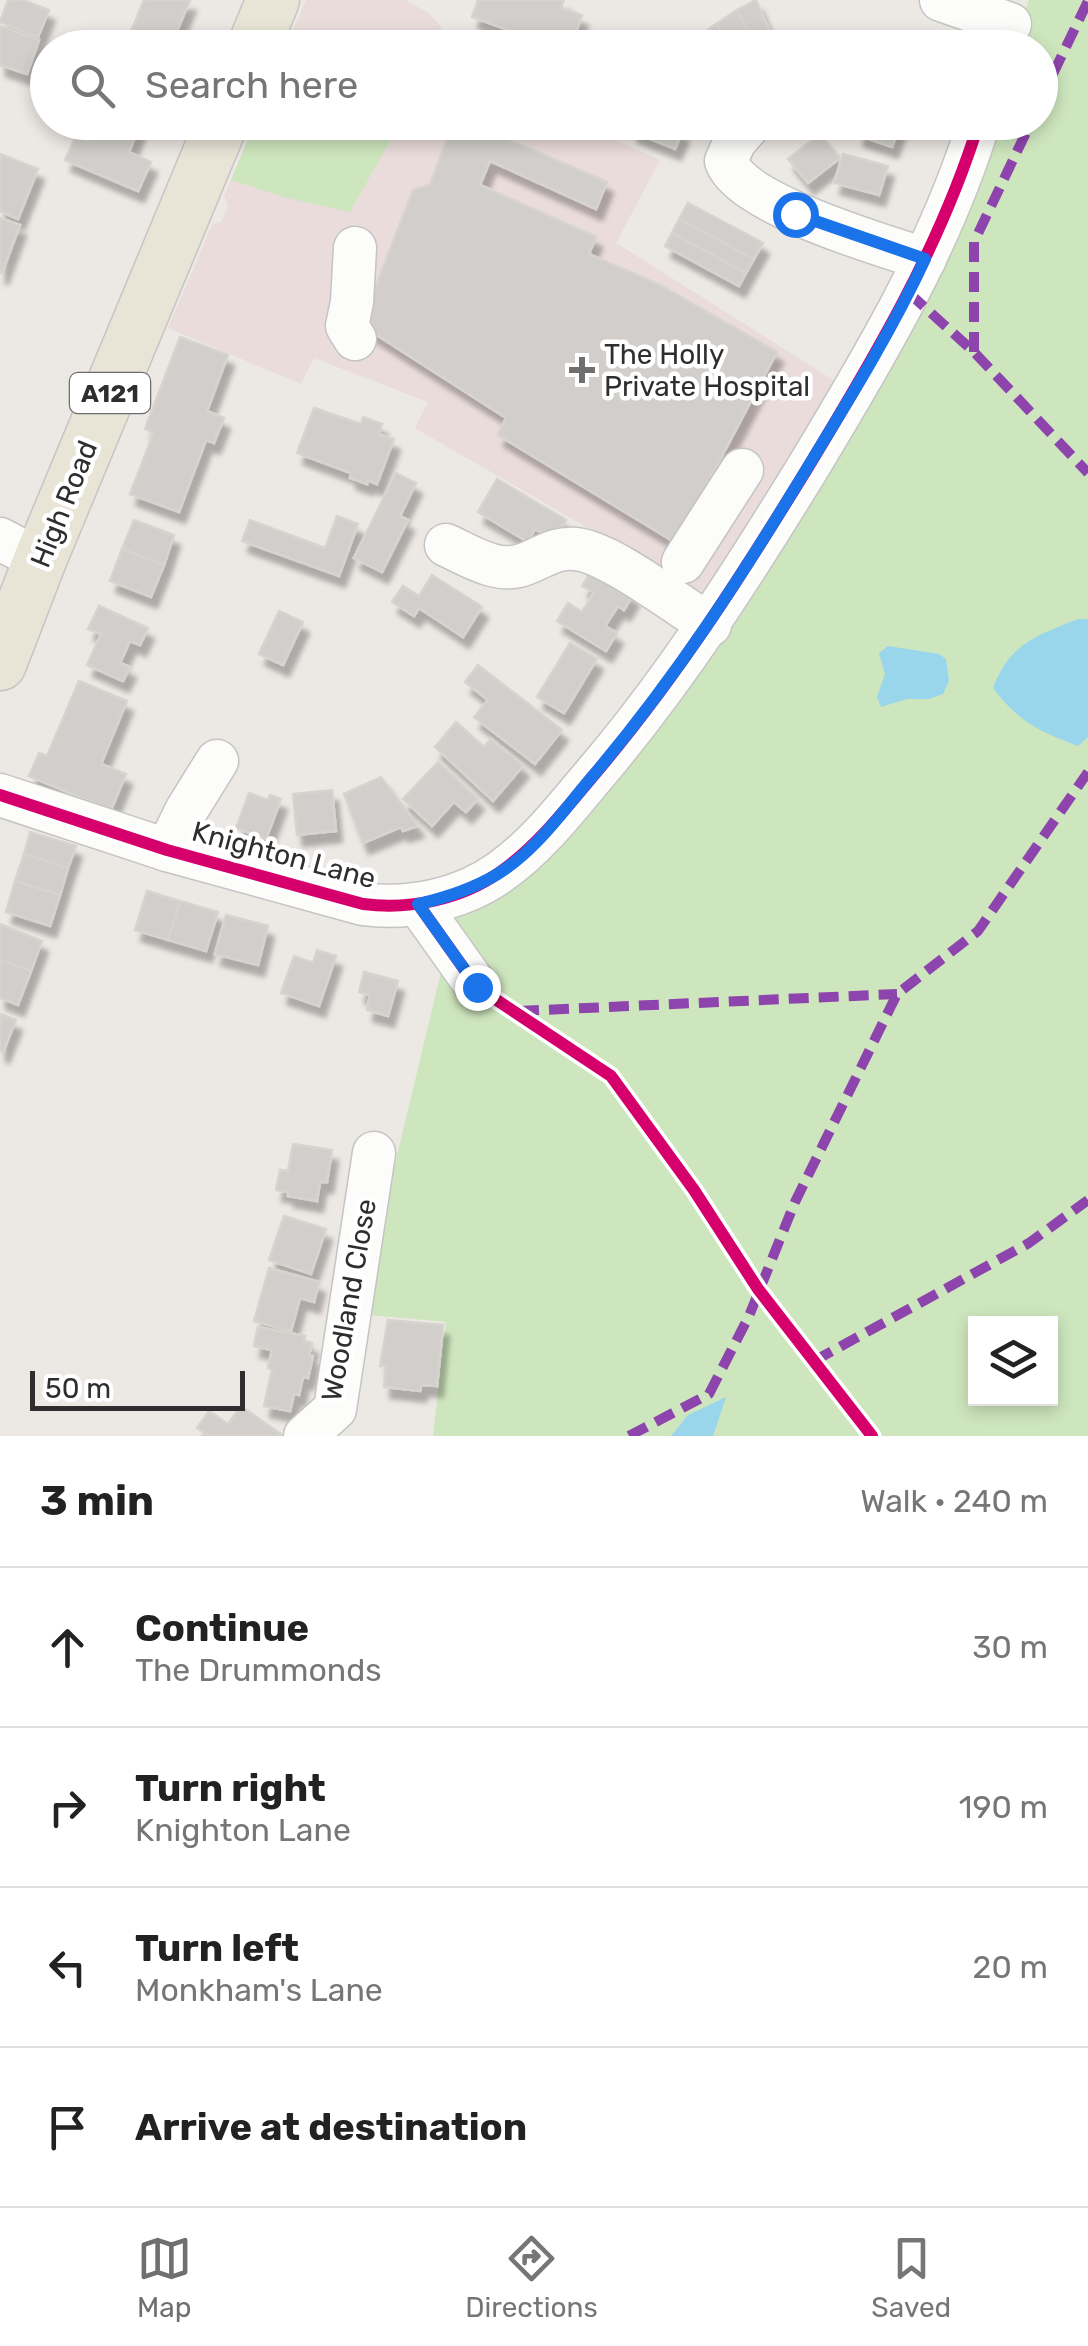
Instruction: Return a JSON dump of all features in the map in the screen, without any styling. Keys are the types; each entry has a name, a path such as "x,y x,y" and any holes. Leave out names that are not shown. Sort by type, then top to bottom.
{"main road":[{"name":"High Road","path":"0,664 20,549 213,140"}],"street":[{"path":"953,2 1010,24"},
{"path":"737,140 726,161 731,174 795,214 925,259"},
{"name":"Knighton Lane","path":"0,795 167,850 363,904 390,908 418,904 450,896 498,874 536,842 644,716 710,625 825,439 909,293 964,172 974,140"},
{"path":"355,248 346,326 355,339"},
{"path":"683,562 742,470"},
{"path":"446,545 489,566 521,566 552,550 575,548 598,555 710,625"},
{"path":"167,850 216,761"},
{"path":"418,904 477,987"},
{"name":"Woodland Close","path":"305,1436 335,1409 374,1153"}],"shaded area":[{"path":"306,0 405,0 429,13 443,30 294,30"},
{"name":"The Holly Private Hospital","path":"248,140 616,140 660,160 616,243 838,383 702,594 415,428 428,402 314,358 301,384 168,328 212,225 222,221 228,206 224,196"}],"green space":[{"path":"1029,0 1088,0 1088,1436 433,1436 446,1322 359,1314 442,968 436,912 609,781 974,140 1058,140 1058,30 1018,30"},
{"path":"248,140 390,140 350,212 231,180"}],"water":[{"path":"1078,619 1088,619 1088,737 1078,746 1030,724 993,688 1016,651 1037,636"},
{"path":"888,646 939,654 946,659 949,681 943,694 881,707 877,697 885,674 879,653"},
{"path":"726,1397 713,1436 671,1436 688,1415"}],"building":[{"path":"8,0 23,0 49,10 41,30 30,30 30,34 0,22"},
{"path":"144,0 190,0 177,30 132,29"},
{"path":"478,0 564,0 561,8 582,15 577,30 508,30 472,17"},
{"path":"756,0 769,30 747,30 737,10"},
{"path":"737,10 747,30 720,30 716,24"},
{"path":"0,26 30,37 27,74 0,65"},
{"path":"74,140 134,140 129,152 151,162 138,191 65,160"},
{"path":"446,140 510,140 607,182 596,209 490,161 480,185 596,237 589,254 660,285 777,352 676,543 498,435 506,418 361,325 413,190 430,185"},
{"path":"653,140 679,140 675,149"},
{"path":"812,140 825,140 840,158 808,183 788,159"},
{"path":"872,140 895,140 892,147"},
{"path":"0,154 38,169 18,219 0,211"},
{"path":"843,154 888,166 879,195 834,183"},
{"path":"688,203 763,243 754,259 679,219"},
{"path":"0,218 20,225 2,273 0,273"},
{"path":"679,219 754,259 746,273 672,233"},
{"path":"672,233 746,273 739,286 665,246"},
{"path":"180,337 228,355 207,411 224,418 214,443 206,440 179,512 130,494 154,432 145,429"},
{"path":"314,408 361,424 363,417 382,424 378,434 394,439 377,484 350,478 351,473 297,453"},
{"path":"396,473 416,483 400,516 408,520 382,572 354,558"},
{"path":"497,479 566,520 554,540 535,529 528,542 478,512"},
{"path":"337,516 358,524 339,576 242,541 250,520 325,548"},
{"path":"134,520 174,535 164,565 122,549"},
{"path":"122,549 164,565 151,597 110,581"},
{"path":"592,570 633,595 624,610 618,606 605,626 617,633 606,651 557,621 568,603 582,612 594,592 582,586"},
{"path":"432,575 482,607 463,637 419,608 414,616 392,602 403,586 419,596"},
{"path":"99,606 148,628 140,645 130,641 120,663 130,667 123,681 87,665 101,634 88,629"},
{"path":"279,611 303,622 283,665 259,654"},
{"path":"570,643 597,659 564,713 537,697"},
{"path":"478,665 562,730 535,764 474,717 488,700 465,682"},
{"path":"79,681 127,701 101,764 126,774 111,810 29,776 39,753 47,756"},
{"path":"456,722 484,747 491,739 523,766 493,801 435,747"},
{"path":"438,762 478,799 466,812 454,802 432,826 403,799"},
{"path":"381,777 418,826 403,831 401,827 363,843 344,794"},
{"path":"332,790 336,831 297,835 293,794"},
{"path":"249,793 268,800 270,795 281,799 266,839 236,828"},
{"path":"30,832 76,846 68,868 24,854"},
{"path":"24,854 68,868 60,895 15,881"},
{"path":"15,881 60,895 50,926 6,912"},
{"path":"147,891 180,901 168,940 135,930"},
{"path":"180,901 218,912 206,951 168,940"},
{"path":"226,915 268,926 258,965 215,954"},
{"path":"0,924 42,941 31,971 0,960"},
{"path":"317,950 336,956 319,1006 281,993 294,956 313,963"},
{"path":"0,960 31,971 18,1005 0,998"},
{"path":"364,972 398,981 388,1016 367,1010 370,995 359,992"},
{"path":"0,1014 16,1020 3,1052 0,1050"},
{"path":"293,1144 332,1150 327,1182 320,1182 317,1201 276,1190 280,1170 288,1171"},
{"path":"284,1216 326,1229 311,1274 269,1260"},
{"path":"269,1268 319,1282 314,1302 300,1298 291,1331 254,1321"},
{"path":"388,1320 443,1325 437,1386 421,1385 420,1391 384,1387 386,1366 380,1366"},
{"path":"258,1327 305,1336 304,1341 312,1343 308,1378 303,1377 290,1411 264,1406 272,1350 254,1346"},
{"path":"241,1406 282,1435 209,1436 197,1428 209,1411 228,1424"}],"marked path":[{"path":"1058,64 1088,1"},
{"path":"974,352 974,242 1022,140"},
{"path":"909,293 974,352 1088,473"},
{"path":"629,1436 709,1394 749,1316 795,1202 897,994 978,931 1088,772"},
{"path":"519,1011 897,994"},
{"path":"814,1361 1029,1243 1088,1200"}],"cycle path":[{"path":"0,795 167,850 363,904 434,901 469,890 500,872 553,823 629,732 683,660 759,546 904,300 946,213 973,140"},
{"path":"418,904 477,987 611,1076 694,1190 758,1289 872,1436"}],"place":[{"name":"The Holly Private Hospital","path":"582,370"}],"route":[{"path":"477,987 418,904 450,896 498,874 536,842 644,716 731,594 825,439 925,259 795,214"}]}
